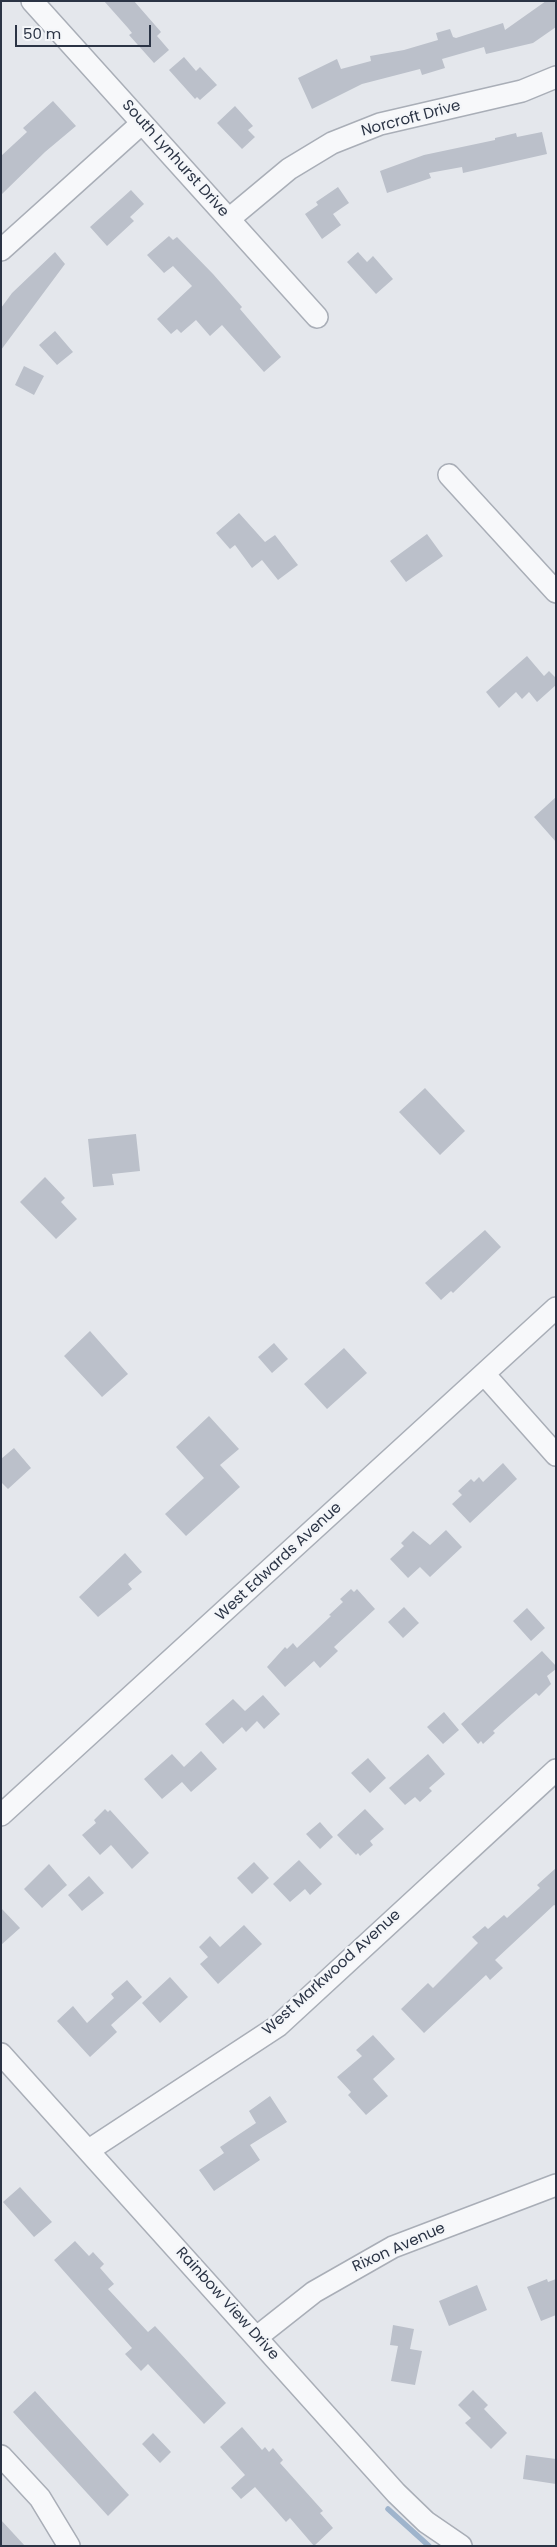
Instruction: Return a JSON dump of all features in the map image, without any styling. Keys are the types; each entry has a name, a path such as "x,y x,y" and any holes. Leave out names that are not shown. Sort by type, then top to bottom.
{"street":[{"name":"South Lynhurst Drive","path":"32,1 317,317"},
{"name":"Norcroft Drive","path":"229,219 289,169 340,139 380,124 522,91 556,77"},
{"path":"1,250 142,123"},
{"path":"449,475 556,592"},
{"name":"West Edwards Avenue","path":"1,1815 556,1308"},
{"path":"484,1374 556,1455"},
{"name":"West Markwood Avenue","path":"88,2150 278,2026 556,1770"},
{"name":"Rainbow View Drive","path":"1,2054 408,2506 433,2527 461,2546"},
{"name":"Rixon Avenue","path":"257,2337 314,2292 393,2247 556,2185"},
{"path":"1,2456 40,2498 69,2546"}],"building":[{"path":"104,1 134,1 161,32 157,36 169,50 154,63 129,35 132,33"},
{"path":"546,1 556,1 556,27 533,43 486,54 484,47 442,59 445,68 422,75 420,69 362,84 312,109 298,78 337,59 341,69 371,61 370,56 404,50 438,40 436,33 450,29 453,37 456,38 503,23 505,30"},
{"path":"184,57 196,71 200,67 217,85 200,100 197,97 195,99 169,70"},
{"path":"53,101 76,126 45,152 1,195 1,156 27,132 23,128"},
{"path":"235,106 253,126 248,130 255,137 242,149 217,123"},
{"path":"542,132 547,154 463,173 462,167 429,173 431,178 387,193 380,171 424,155 495,140 495,138 516,133 517,137"},
{"path":"338,187 349,203 333,214 341,225 322,239 305,214 318,205 316,202"},
{"path":"131,190 144,204 130,217 134,221 107,246 90,227"},
{"path":"169,236 173,240 177,237 213,274 242,307 240,309 281,357 264,372 222,325 210,336 196,320 181,333 177,329 171,334 157,319 192,286 173,266 164,273 147,255"},
{"path":"55,252 65,264 1,350 1,308 12,293"},
{"path":"358,252 367,262 373,256 393,279 376,294 347,262"},
{"path":"55,331 73,352 57,365 39,345"},
{"path":"24,366 44,376 34,395 15,385"},
{"path":"239,513 265,542 275,535 298,565 278,580 262,560 252,568 235,545 230,549 216,533"},
{"path":"427,534 443,556 406,582 390,561"},
{"path":"527,656 544,676 549,671 556,678 556,685 537,702 529,692 522,699 516,692 499,708 486,692"},
{"path":"556,797 556,842 534,817"},
{"path":"425,1088 465,1131 440,1155 399,1112"},
{"path":"136,1134 140,1171 112,1174 114,1185 93,1187 88,1139"},
{"path":"45,1177 65,1198 61,1202 77,1219 56,1239 20,1202"},
{"path":"485,1230 501,1247 453,1293 451,1291 441,1300 425,1283"},
{"path":"90,1331 128,1374 102,1397 64,1356"},
{"path":"274,1343 288,1359 272,1373 258,1357"},
{"path":"344,1348 367,1373 327,1409 304,1384"},
{"path":"209,1416 239,1449 220,1465 240,1487 186,1536 165,1514 204,1478 176,1447"},
{"path":"14,1448 31,1468 8,1489 1,1482 1,1459"},
{"path":"503,1463 517,1479 470,1523 452,1504 462,1495 458,1491 471,1479 474,1482 479,1477 483,1482"},
{"path":"446,1530 462,1547 430,1577 420,1567 408,1578 390,1559 404,1546 401,1543 413,1531 430,1545"},
{"path":"125,1553 142,1572 128,1584 132,1589 98,1617 79,1597"},
{"path":"351,1589 354,1592 357,1589 375,1609 334,1647 338,1651 320,1668 314,1661 285,1687 267,1667 285,1647 287,1649 293,1643 297,1648 331,1616 329,1615 343,1602 340,1599"},
{"path":"404,1607 419,1623 403,1638 388,1622"},
{"path":"527,1608 545,1628 531,1641 513,1621"},
{"path":"542,1651 556,1666 556,1669 547,1676 551,1684 539,1696 536,1693 522,1705 493,1731 495,1733 483,1744 481,1741 478,1744 461,1724"},
{"path":"263,1695 280,1714 264,1729 257,1721 246,1732 242,1727 223,1744 205,1724 233,1699 245,1711"},
{"path":"444,1712 459,1730 443,1744 427,1727"},
{"path":"201,1751 217,1769 191,1792 182,1782 162,1799 144,1779 172,1754 184,1767"},
{"path":"428,1754 445,1774 429,1788 432,1791 420,1802 415,1797 405,1805 389,1788"},
{"path":"368,1758 386,1778 370,1793 351,1773"},
{"path":"105,1809 108,1812 110,1810 149,1853 132,1869 111,1845 100,1855 82,1835 96,1823 94,1820"},
{"path":"365,1809 384,1829 370,1841 373,1845 360,1856 358,1853 356,1855 337,1835"},
{"path":"320,1822 333,1837 320,1849 306,1834"},
{"path":"299,1860 322,1884 310,1895 305,1889 290,1902 273,1884"},
{"path":"254,1862 269,1878 252,1894 237,1878"},
{"path":"49,1864 67,1885 42,1908 24,1889"},
{"path":"556,1868 556,1906 554,1905 495,1960 503,1968 490,1980 486,1975 424,2033 401,2009 428,1983 433,1988 478,1943 472,1937 485,1926 488,1929 504,1915 507,1918 540,1888 537,1885"},
{"path":"89,1876 104,1893 82,1911 68,1895"},
{"path":"1,1908 20,1928 1,1945"},
{"path":"244,1925 262,1944 218,1984 200,1964 208,1957 199,1947 210,1936 220,1947"},
{"path":"170,1977 188,1997 160,2023 142,2003"},
{"path":"127,1980 142,1997 111,2025 117,2032 90,2057 57,2021 73,2006 87,2023 114,1998 111,1994"},
{"path":"373,2035 395,2059 373,2079 388,2096 366,2115 348,2095 351,2092 337,2077 362,2056 356,2050"},
{"path":"270,2096 287,2122 250,2145 260,2160 214,2191 199,2170 224,2153 220,2147 256,2123 249,2111"},
{"path":"20,2187 52,2222 34,2237 3,2202"},
{"path":"75,2241 89,2256 93,2252 104,2264 100,2268 114,2284 108,2289 148,2332 155,2326 226,2403 204,2424 148,2364 141,2371 125,2354 132,2348 54,2260"},
{"path":"547,2279 548,2282 556,2279 556,2315 541,2321 527,2287"},
{"path":"477,2285 487,2310 449,2326 439,2301"},
{"path":"393,2325 414,2329 410,2349 422,2351 415,2385 391,2381 398,2346 390,2345"},
{"path":"473,2390 488,2405 484,2409 507,2433 491,2449 465,2423 471,2418 458,2405"},
{"path":"35,2391 129,2495 108,2516 13,2412"},
{"path":"242,2427 262,2450 265,2447 269,2452 273,2448 283,2460 280,2463 323,2511 320,2513 333,2528 314,2546 290,2518 286,2522 255,2487 241,2499 231,2488 245,2475 220,2447"},
{"path":"153,2433 171,2452 160,2463 142,2444"},
{"path":"526,2455 556,2459 556,2484 523,2479"},
{"path":"1,2520 25,2546 1,2546"}],"waterway":[{"path":"388,2509 429,2546"}]}
